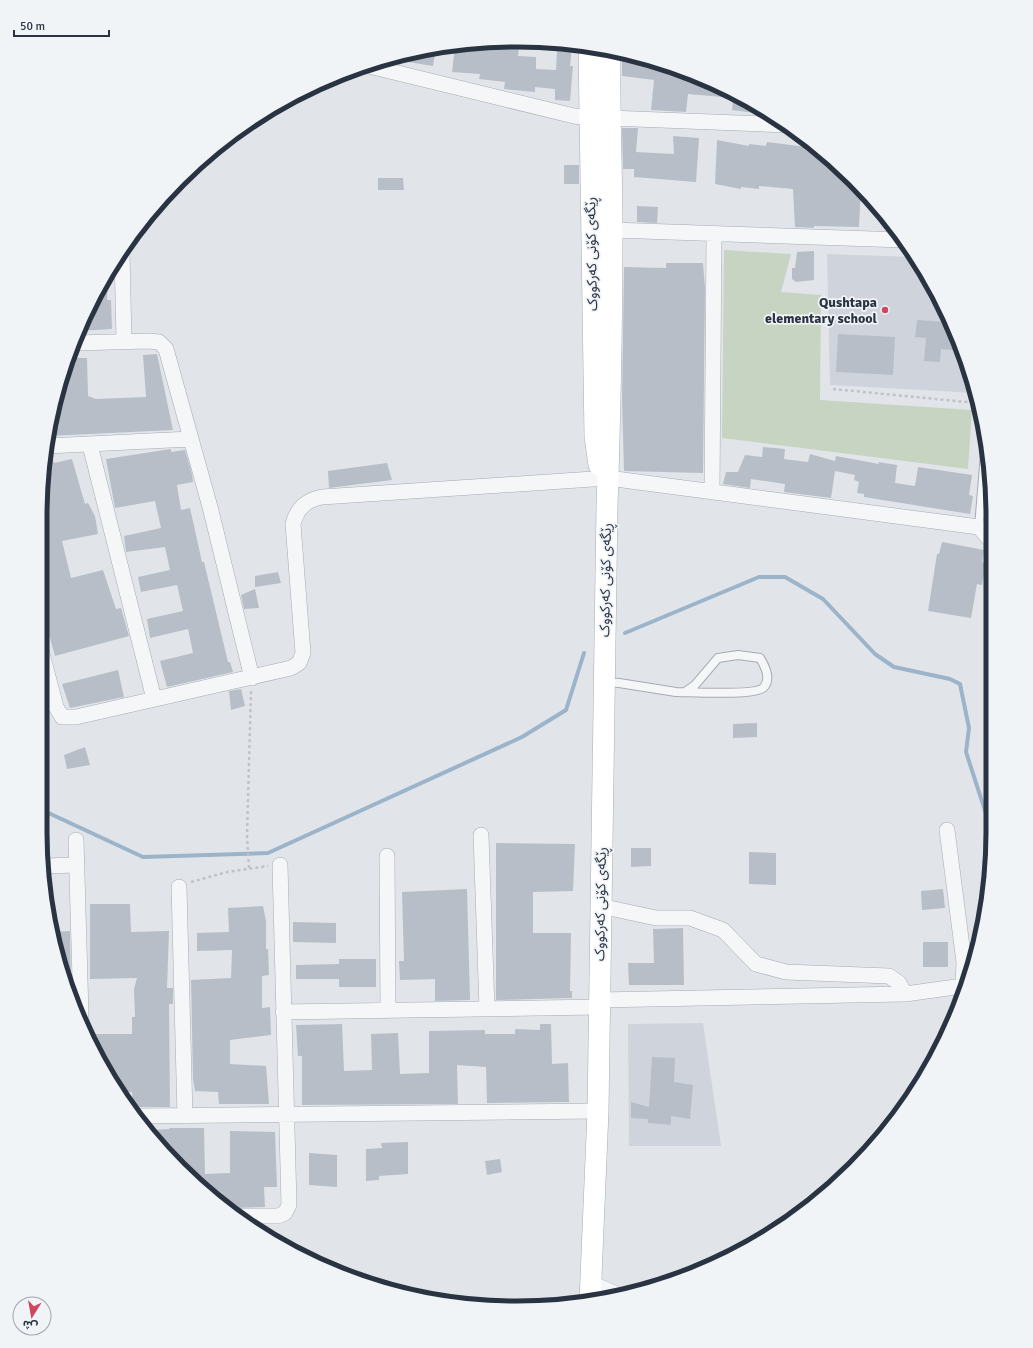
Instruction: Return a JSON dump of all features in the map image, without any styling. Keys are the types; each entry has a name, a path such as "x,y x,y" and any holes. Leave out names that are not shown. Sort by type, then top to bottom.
{"street":[{"name":"ڕێگەی کۆنی کەرکووک","path":"589,53 595,436 604,478 607,507 598,1111 590,1292"},
{"name":"ڕێگەی کۆنی کەرکووک","path":"604,478 610,435 612,230 609,118 610,56"},
{"path":"378,68 574,116 589,118"},
{"path":"609,118 775,125"},
{"path":"612,230 895,240"},
{"path":"712,492 714,234"},
{"path":"122,262 124,341"},
{"path":"81,343 124,341 159,342 166,349 210,507 252,678"},
{"path":"53,446 190,439"},
{"path":"90,445 154,699"},
{"path":"47,675 56,707 62,717 76,717 252,678 291,668 299,663 303,653 293,524 297,512 306,503 322,497 604,478 979,527 986,535"},
{"path":"947,830 964,971"},
{"path":"482,836 487,1009"},
{"path":"76,840 81,1005"},
{"path":"387,856 388,1011"},
{"path":"48,866 76,865"},
{"path":"248,1216 278,1216 285,1213 289,1205 280,865"},
{"path":"179,887 185,1116"},
{"path":"600,906 656,918 690,918 724,930 756,964 786,972 889,976 899,983 905,994"},
{"path":"283,1012 487,1009 905,994 959,987"},
{"path":"143,1116 598,1111"},
{"path":"590,1292 600,1293"}],"lane":[{"path":"979,527 984,471"},
{"path":"604,682 686,692 758,692 765,687 767,678 766,668 760,658 738,655 718,658 696,685 686,692"}],"path":[{"path":"833,388 972,402"},
{"path":"249,868 247,836 252,678"},
{"path":"179,887 194,880 249,868 280,865"}],"shaded area":[{"name":"Qushtapa elementary school","path":"827,254 907,257 938,309 961,366 969,393 830,385"},
{"path":"703,1023 721,1146 629,1146 628,1024"}],"green space":[{"path":"724,250 791,254 781,292 821,295 820,400 972,410 968,469 722,438"}],"building":[{"path":"519,47 518,56 536,57 536,69 556,70 557,50 572,50 570,66 573,66 570,101 555,100 555,89 535,87 535,92 504,89 505,82 479,79 480,74 452,72 454,51"},
{"path":"435,54 433,66 403,61"},
{"path":"622,59 667,72 729,98 688,94 686,112 651,110 654,80 622,76"},
{"path":"733,100 756,113 732,110"},
{"path":"622,128 638,128 636,152 674,154 673,136 699,138 696,182 634,177 634,169 623,169"},
{"path":"717,140 749,146 749,144 766,146 767,142 805,147 826,164 860,198 859,227 795,227 793,189 759,186 759,189 741,187 741,189 715,184"},
{"path":"564,165 579,165 579,184 564,184"},
{"path":"378,178 403,178 404,190 378,190"},
{"path":"637,206 658,207 657,223 637,222"},
{"path":"814,251 814,280 796,282 792,279 792,268 795,268 797,252"},
{"path":"666,263 703,263 705,288 703,473 624,471 622,399 624,267 666,268"},
{"path":"108,286 107,300 111,300 112,329 86,331 95,309"},
{"path":"917,320 943,322 955,350 941,349 940,362 924,361 926,338 915,337"},
{"path":"838,334 895,337 893,375 836,372"},
{"path":"157,354 173,430 54,436 63,395 75,358 87,358 88,396 96,399 146,397 143,355"},
{"path":"763,447 785,449 784,459 808,462 810,454 835,461 836,456 879,464 878,462 897,465 895,483 915,486 918,467 972,475 969,495 973,496 970,514 864,497 864,494 857,493 859,482 854,480 855,475 835,471 831,498 784,492 785,484 751,479 750,488 723,484 726,472 738,472 745,455 762,457"},
{"path":"171,449 171,452 185,450 192,474 193,482 177,485 181,510 190,508 202,562 204,562 228,662 230,662 233,672 167,687 160,661 193,653 188,629 150,638 147,619 183,611 177,585 141,592 138,577 170,570 165,547 126,552 124,536 161,528 155,501 115,508 106,459"},
{"path":"72,459 85,504 88,503 95,516 98,534 62,541 71,578 103,570 116,609 121,608 129,636 55,656 47,628 48,486 50,461 53,460 54,463"},
{"path":"387,463 392,480 329,488 328,471"},
{"path":"942,542 984,550 982,562 986,563 982,585 977,584 971,618 928,611 937,554 939,554"},
{"path":"278,572 281,583 255,587 255,576"},
{"path":"255,589 259,608 244,609 241,595"},
{"path":"118,670 124,697 70,708 62,684"},
{"path":"241,689 245,706 231,710 229,691"},
{"path":"757,723 757,737 733,738 733,724"},
{"path":"85,747 90,765 67,769 64,755"},
{"path":"496,843 575,844 573,891 533,892 533,933 571,933 570,991 572,991 572,998 496,1000"},
{"path":"631,848 651,848 651,866 631,867"},
{"path":"749,852 776,853 776,885 749,884"},
{"path":"467,889 470,1000 435,1001 435,979 400,980 399,961 404,961 402,892"},
{"path":"943,889 945,908 922,910 921,891"},
{"path":"90,904 130,904 131,932 169,931 167,988 173,988 173,1004 169,1004 170,1107 137,1107 133,1101 132,1092 126,1092 93,1034 132,1034 132,1017 135,1017 134,989 137,978 90,979"},
{"path":"263,906 266,921 266,949 268,949 269,975 262,976 262,1008 270,1007 271,1035 230,1040 230,1064 266,1066 269,1104 219,1104 218,1092 195,1091 193,1079 191,980 231,978 232,950 197,951 197,933 229,932 228,908"},
{"path":"293,922 336,923 336,943 293,942"},
{"path":"683,928 684,985 629,985 628,963 654,963 653,929"},
{"path":"70,931 71,978 63,953 58,932"},
{"path":"923,942 948,942 948,967 923,967"},
{"path":"339,959 376,959 376,987 339,987 339,979 296,979 296,965 339,964"},
{"path":"342,1024 344,1071 372,1070 371,1034 398,1033 400,1074 429,1073 429,1031 485,1030 485,1034 515,1034 515,1029 540,1030 540,1024 551,1024 552,1064 568,1063 569,1102 487,1103 486,1067 457,1065 458,1104 302,1105 302,1056 298,1056 296,1025"},
{"path":"652,1057 675,1058 674,1082 693,1085 690,1119 671,1116 671,1125 648,1123 648,1119 631,1118 631,1102 649,1107"},
{"path":"169,1128 204,1128 205,1174 230,1173 230,1131 275,1132 277,1187 264,1187 265,1207 236,1208 231,1204 185,1163 155,1130 170,1129"},
{"path":"408,1142 408,1174 379,1176 379,1180 366,1181 366,1149 382,1148 381,1143"},
{"path":"309,1153 337,1155 337,1187 309,1185"},
{"path":"500,1159 502,1172 487,1175 485,1161"}],"waterway":[{"path":"625,633 759,577 785,577 823,599 875,654 894,667 950,679 960,684 969,728 966,752 986,814"},
{"path":"47,812 143,857 268,853 522,737 566,710 584,653"}],"place":[{"name":"Qushtapa elementary school","path":"885,310"}]}
